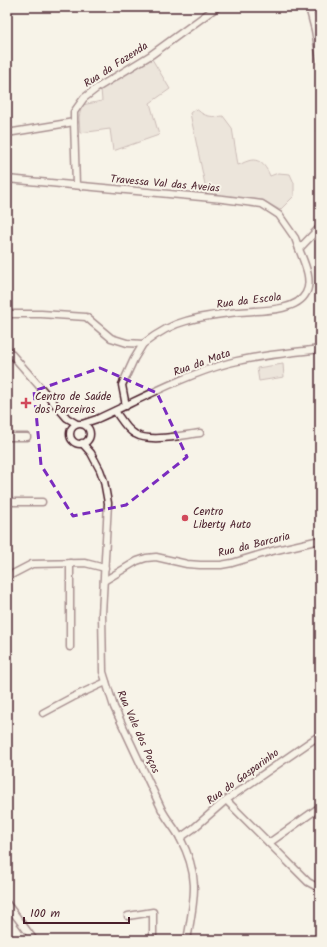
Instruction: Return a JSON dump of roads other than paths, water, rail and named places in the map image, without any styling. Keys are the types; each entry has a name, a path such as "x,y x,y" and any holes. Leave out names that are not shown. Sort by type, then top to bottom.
{"street":[{"name":"Rua da Fazenda","path":"76,185 74,112 84,98 97,88 151,55 217,7"},
{"path":"309,7 315,30 320,60"},
{"path":"7,133 74,122"},
{"name":"Travessa Val das Aveias","path":"7,179 262,204 279,215 295,238 299,249"},
{"path":"299,249 320,227"},
{"name":"Rua da Escola","path":"126,406 122,385 143,344 155,335 184,321 238,312 281,308 295,304 306,294 310,282 299,249"},
{"path":"7,314 40,314 86,317 111,338 127,343 143,344"},
{"path":"7,349 67,418 87,427 89,435"},
{"name":"Rua da Mata","path":"79,424 97,419 190,376 228,363 320,349"},
{"path":"115,411 135,435 145,438 200,433"},
{"path":"67,418 70,437 73,442 78,444 82,444 89,435 97,419"},
{"path":"70,431 74,426 79,424"},
{"name":"Rua Vale dos Poços","path":"89,435 91,453"},
{"path":"7,437 27,437"},
{"name":"Rua Vale dos Poços","path":"82,444 91,453 100,470 104,481 108,503 102,614 103,672 114,707 142,769 166,816 180,838 191,864 195,884 187,940"},
{"path":"7,502 42,502"},
{"name":"Rua da Barcaria","path":"104,580 137,561 146,558 156,557 187,564 221,565 320,540"},
{"path":"70,562 70,647"},
{"path":"7,578 32,564 70,562 85,563 105,568"},
{"path":"43,713 72,697 106,682"},
{"name":"Rua do Gasparinho","path":"180,838 194,828 226,800 320,735"},
{"path":"226,800 308,882 317,887 320,886"},
{"path":"269,843 320,806"},
{"path":"7,904 34,940"},
{"path":"128,916 153,912 153,940"}],"place":[{"name":"Centro de Saúde dos Parceiros","path":"26,403"},
{"name":"Centro Liberty Auto","path":"185,518"}]}
